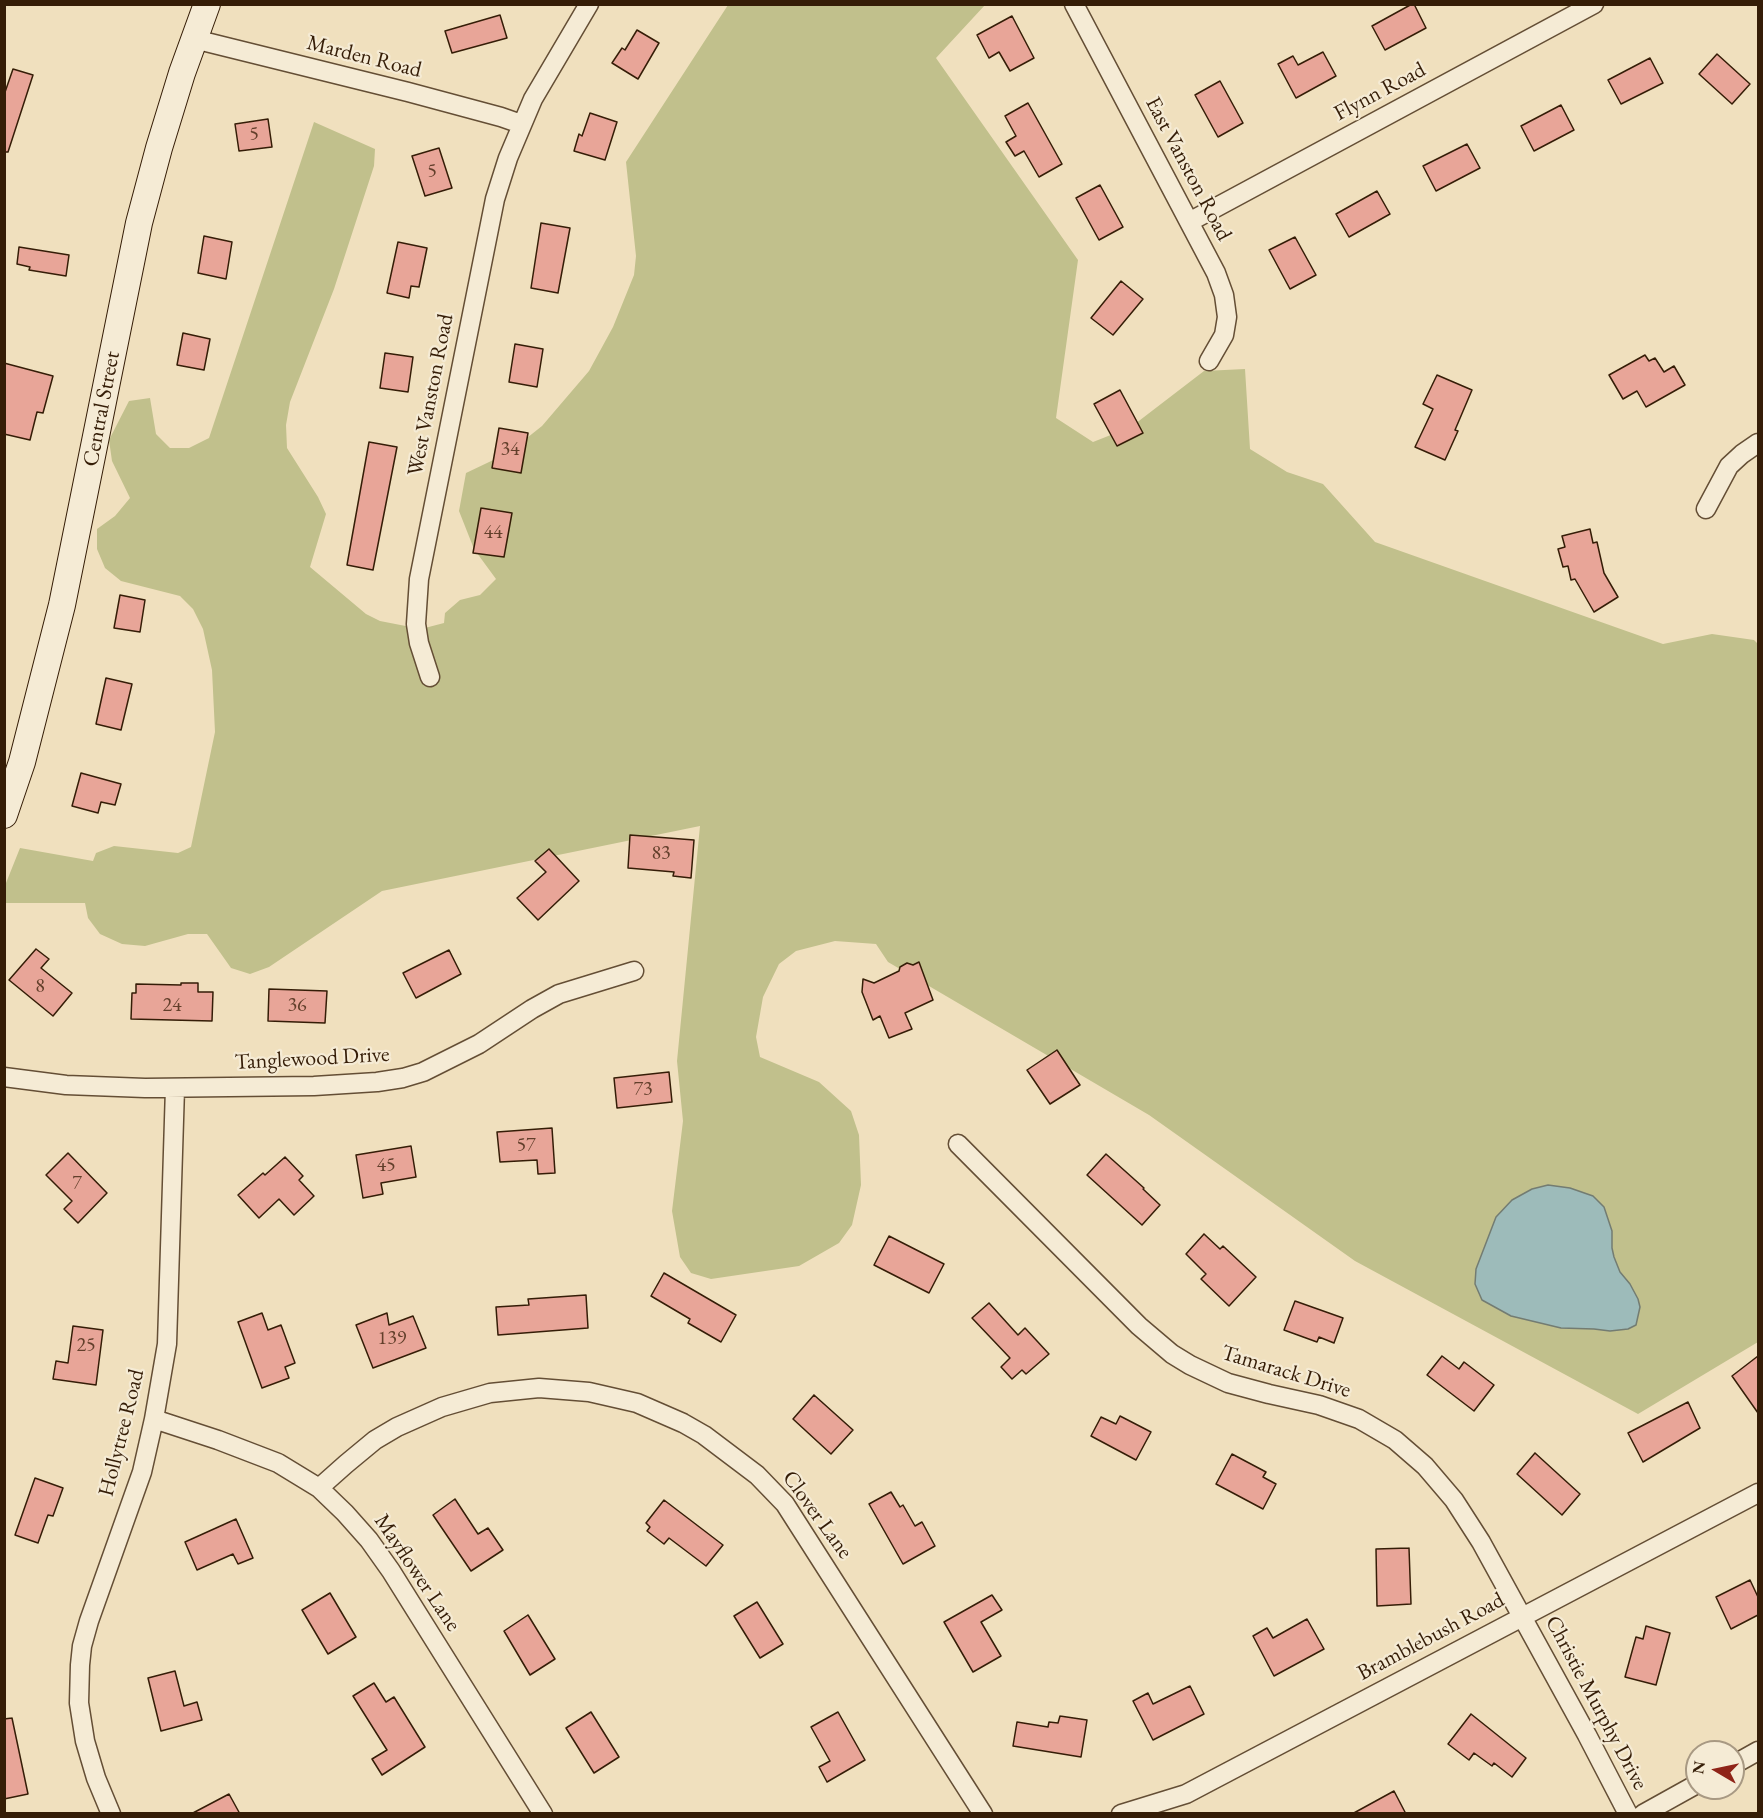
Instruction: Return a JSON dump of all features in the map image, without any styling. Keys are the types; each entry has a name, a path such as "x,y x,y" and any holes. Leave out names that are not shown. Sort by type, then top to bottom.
{"main road":[{"name":"Central Street","path":"4,815 22,762 62,605 139,223 159,148 207,4"}],"street":[{"path":"521,124 544,79 589,4"},
{"name":"East Vanston Road","path":"1074,4 1216,273 1227,317 1224,335 1209,362"},
{"name":"Flynn Road","path":"1189,222 1594,4"},
{"name":"Marden Road","path":"194,39 408,92 521,124"},
{"name":"West Vanston Road","path":"430,677 419,643 416,624 419,579 495,199 521,124"},
{"path":"1706,510 1729,466 1758,443"},
{"name":"Tanglewood Drive","path":"4,1077 66,1085 175,1088 377,1083 423,1072 479,1044 559,994 634,971"},
{"name":"Hollytree Road","path":"111,1814 96,1778 85,1741 79,1703 80,1665 88,1621 141,1472 154,1419 167,1344 175,1088"},
{"name":"Tamarack Drive","path":"958,1144 1138,1326 1172,1354 1228,1383 1319,1404 1359,1419 1412,1453 1454,1500 1481,1542 1522,1616"},
{"name":"Clover Lane","path":"319,1488 375,1440 397,1427 442,1407 490,1394 539,1388 589,1392 637,1403 683,1423 718,1444 757,1475 785,1504 983,1814"},
{"name":"Mayflower Lane","path":"154,1419 256,1454 300,1475 319,1488 351,1520 382,1558 543,1814"},
{"name":"Bramblebush Road","path":"1121,1814 1186,1794 1758,1492"},
{"name":"Christie Murphy Drive","path":"1522,1616 1628,1814"},
{"name":"Christie Murphy Drive","path":"1643,1814 1685,1791"}],"shaded area":[{"path":"728,5 985,5 936,58 1078,260 1056,418 1093,442 1131,427 1204,371 1245,369 1250,449 1287,472 1323,484 1375,542 1663,644 1712,634 1754,640 1758,644 1758,1342 1638,1414 1355,1261 1149,1115 888,962 876,944 835,941 796,951 779,964 763,997 756,1037 760,1057 819,1082 851,1111 859,1135 861,1185 852,1225 839,1243 799,1266 711,1279 691,1273 680,1257 672,1211 683,1121 677,1061 700,826 382,891 269,967 250,974 231,968 207,934 188,934 145,946 122,944 100,934 88,918 85,903 5,903 4,888 20,848 93,861 96,853 114,846 178,853 191,847 215,732 212,670 203,629 193,609 180,596 121,581 105,568 97,549 97,529 115,516 130,498 112,461 109,440 129,401 150,398 156,434 170,448 189,448 209,438 314,122 375,149 374,166 334,289 290,402 286,425 287,448 326,514 310,567 366,614 380,621 421,629 444,623 445,613 460,600 480,595 496,579 474,549 459,511 466,473 508,453 542,426 589,371 613,327 634,275 636,256 626,162"}],"water":[{"path":"1548,1185 1570,1188 1593,1196 1604,1207 1612,1231 1614,1257 1620,1272 1638,1299 1640,1307 1636,1325 1628,1329 1610,1331 1561,1328 1511,1316 1482,1300 1475,1284 1476,1269 1496,1217 1512,1200 1532,1189"}],"building":[{"path":"1412,4 1426,28 1385,50 1372,26"},
{"path":"500,15 507,38 452,53 445,31"},
{"path":"1012,16 1034,58 1010,71 999,52 989,58 977,35"},
{"path":"637,30 659,43 638,79 612,63 622,48 625,50"},
{"path":"1323,52 1336,76 1296,98 1278,64 1293,56 1298,65"},
{"path":"1717,54 1750,84 1732,104 1699,74"},
{"path":"1650,58 1663,83 1621,104 1608,80"},
{"path":"13,69 33,75 8,152 4,152 4,95"},
{"path":"1220,81 1243,123 1218,137 1195,95"},
{"path":"1028,103 1062,164 1039,177 1024,151 1015,156 1006,142 1016,136 1005,116"},
{"path":"1561,105 1574,130 1534,151 1521,126"},
{"path":"590,113 617,122 605,160 574,151 579,134 582,136"},
{"path":"268,119 272,147 239,151 235,124"},
{"path":"1467,144 1480,168 1436,191 1423,166"},
{"path":"439,148 452,188 425,196 412,156"},
{"path":"1100,185 1123,227 1099,240 1076,198"},
{"path":"1377,191 1390,214 1349,237 1336,214"},
{"path":"541,223 570,228 558,293 531,288"},
{"path":"204,236 232,242 226,279 198,273"},
{"path":"1295,237 1316,275 1290,289 1269,250"},
{"path":"398,242 427,248 419,287 411,286 409,298 387,293"},
{"path":"19,247 69,255 66,276 29,270 30,267 17,264"},
{"path":"1121,281 1143,299 1113,335 1091,318"},
{"path":"183,333 210,339 204,370 177,365"},
{"path":"515,344 543,349 537,387 509,382"},
{"path":"385,353 413,357 408,392 380,388"},
{"path":"1645,355 1649,361 1655,358 1664,372 1674,366 1685,385 1646,407 1637,391 1623,399 1609,375"},
{"path":"4,363 53,376 43,413 37,412 30,440 4,434"},
{"path":"1437,375 1472,390 1445,460 1415,447 1433,409 1423,404"},
{"path":"1120,390 1143,433 1117,446 1094,404"},
{"path":"499,428 528,433 521,473 492,468"},
{"path":"369,442 397,447 373,570 347,565"},
{"path":"481,508 512,513 504,557 473,553"},
{"path":"1590,529 1593,543 1597,542 1604,573 1618,597 1594,612 1575,579 1571,580 1568,566 1563,567 1558,549 1565,547 1562,536"},
{"path":"120,595 145,600 140,632 114,628"},
{"path":"106,678 132,684 121,730 96,724"},
{"path":"81,773 121,784 115,805 101,802 98,813 72,806"},
{"path":"630,835 694,840 691,878 673,876 674,872 628,868"},
{"path":"549,849 579,881 538,920 517,898 546,872 535,861"},
{"path":"36,949 49,959 41,968 72,993 53,1016 9,980"},
{"path":"449,950 461,974 416,998 403,973"},
{"path":"919,962 933,1000 905,1013 912,1029 889,1038 880,1016 873,1020 862,992 863,979 874,983 899,971 900,967 907,963 913,965"},
{"path":"181,983 198,983 198,992 213,992 212,1021 131,1019 132,993 136,993 136,984 181,985"},
{"path":"269,989 327,991 325,1023 268,1021"},
{"path":"1057,1050 1080,1085 1050,1104 1027,1070"},
{"path":"669,1072 672,1102 617,1108 614,1078"},
{"path":"552,1128 555,1173 538,1174 537,1160 500,1162 497,1132"},
{"path":"411,1146 416,1177 381,1183 383,1194 363,1198 356,1155"},
{"path":"68,1153 107,1193 78,1223 64,1209 72,1201 46,1175"},
{"path":"1106,1154 1160,1205 1142,1225 1087,1175"},
{"path":"285,1157 303,1176 299,1180 314,1196 294,1215 279,1199 259,1218 238,1195"},
{"path":"1204,1234 1220,1249 1223,1246 1256,1277 1229,1306 1201,1279 1206,1274 1186,1254"},
{"path":"889,1236 944,1264 929,1293 874,1265"},
{"path":"664,1273 736,1315 721,1342 688,1323 690,1319 651,1296"},
{"path":"586,1295 588,1328 498,1335 496,1307 529,1305 528,1299"},
{"path":"1295,1301 1343,1318 1334,1343 1319,1337 1317,1342 1284,1330"},
{"path":"989,1303 1018,1335 1025,1328 1049,1354 1026,1374 1022,1370 1012,1379 1001,1367 1010,1358 972,1318"},
{"path":"262,1313 268,1330 281,1325 295,1363 285,1367 289,1378 262,1388 238,1322"},
{"path":"387,1313 389,1325 413,1316 426,1348 373,1368 356,1325"},
{"path":"73,1326 103,1330 96,1385 53,1379 56,1361 68,1363"},
{"path":"1442,1356 1459,1369 1464,1362 1494,1385 1474,1411 1427,1375"},
{"path":"1758,1356 1758,1413 1732,1376"},
{"path":"814,1395 853,1430 831,1454 793,1419"},
{"path":"1688,1402 1700,1428 1643,1462 1628,1433"},
{"path":"1120,1416 1151,1432 1136,1460 1091,1436 1101,1417 1116,1424"},
{"path":"1535,1453 1580,1494 1562,1515 1517,1474"},
{"path":"1232,1454 1266,1472 1263,1477 1276,1484 1263,1509 1216,1484"},
{"path":"35,1478 63,1488 53,1516 48,1515 38,1543 15,1535"},
{"path":"891,1492 900,1507 903,1505 915,1526 922,1522 935,1546 903,1564 869,1504"},
{"path":"455,1499 478,1534 488,1528 503,1550 471,1571 433,1515"},
{"path":"664,1500 723,1545 706,1566 669,1538 664,1544 647,1531 650,1527 646,1523"},
{"path":"236,1519 253,1558 238,1564 233,1554 197,1570 185,1542"},
{"path":"1409,1548 1411,1604 1377,1606 1376,1549"},
{"path":"1750,1580 1758,1597 1758,1615 1731,1629 1716,1597"},
{"path":"330,1593 356,1637 328,1654 302,1610"},
{"path":"992,1595 1002,1610 981,1622 1001,1656 973,1672 944,1622"},
{"path":"757,1602 783,1644 760,1658 734,1616"},
{"path":"528,1615 555,1659 530,1675 504,1631"},
{"path":"1307,1619 1324,1649 1274,1676 1253,1636 1267,1628 1273,1638"},
{"path":"1646,1626 1670,1633 1656,1685 1625,1677 1636,1637 1643,1639"},
{"path":"175,1671 184,1706 197,1702 202,1720 161,1731 148,1678"},
{"path":"374,1683 386,1702 394,1697 425,1747 382,1775 372,1759 387,1750 353,1696"},
{"path":"1190,1686 1204,1714 1153,1740 1133,1701 1148,1693 1153,1704"},
{"path":"591,1712 619,1757 594,1773 566,1728"},
{"path":"838,1712 865,1760 827,1782 819,1767 830,1761 811,1727"},
{"path":"1471,1714 1526,1758 1512,1777 1494,1763 1492,1766 1474,1753 1469,1760 1448,1744"},
{"path":"1060,1716 1087,1720 1081,1757 1013,1746 1017,1722 1048,1727 1049,1722 1058,1723"},
{"path":"12,1718 28,1794 4,1799 4,1719"},
{"path":"1394,1791 1406,1814 1352,1814"},
{"path":"229,1794 240,1814 191,1814"}]}
